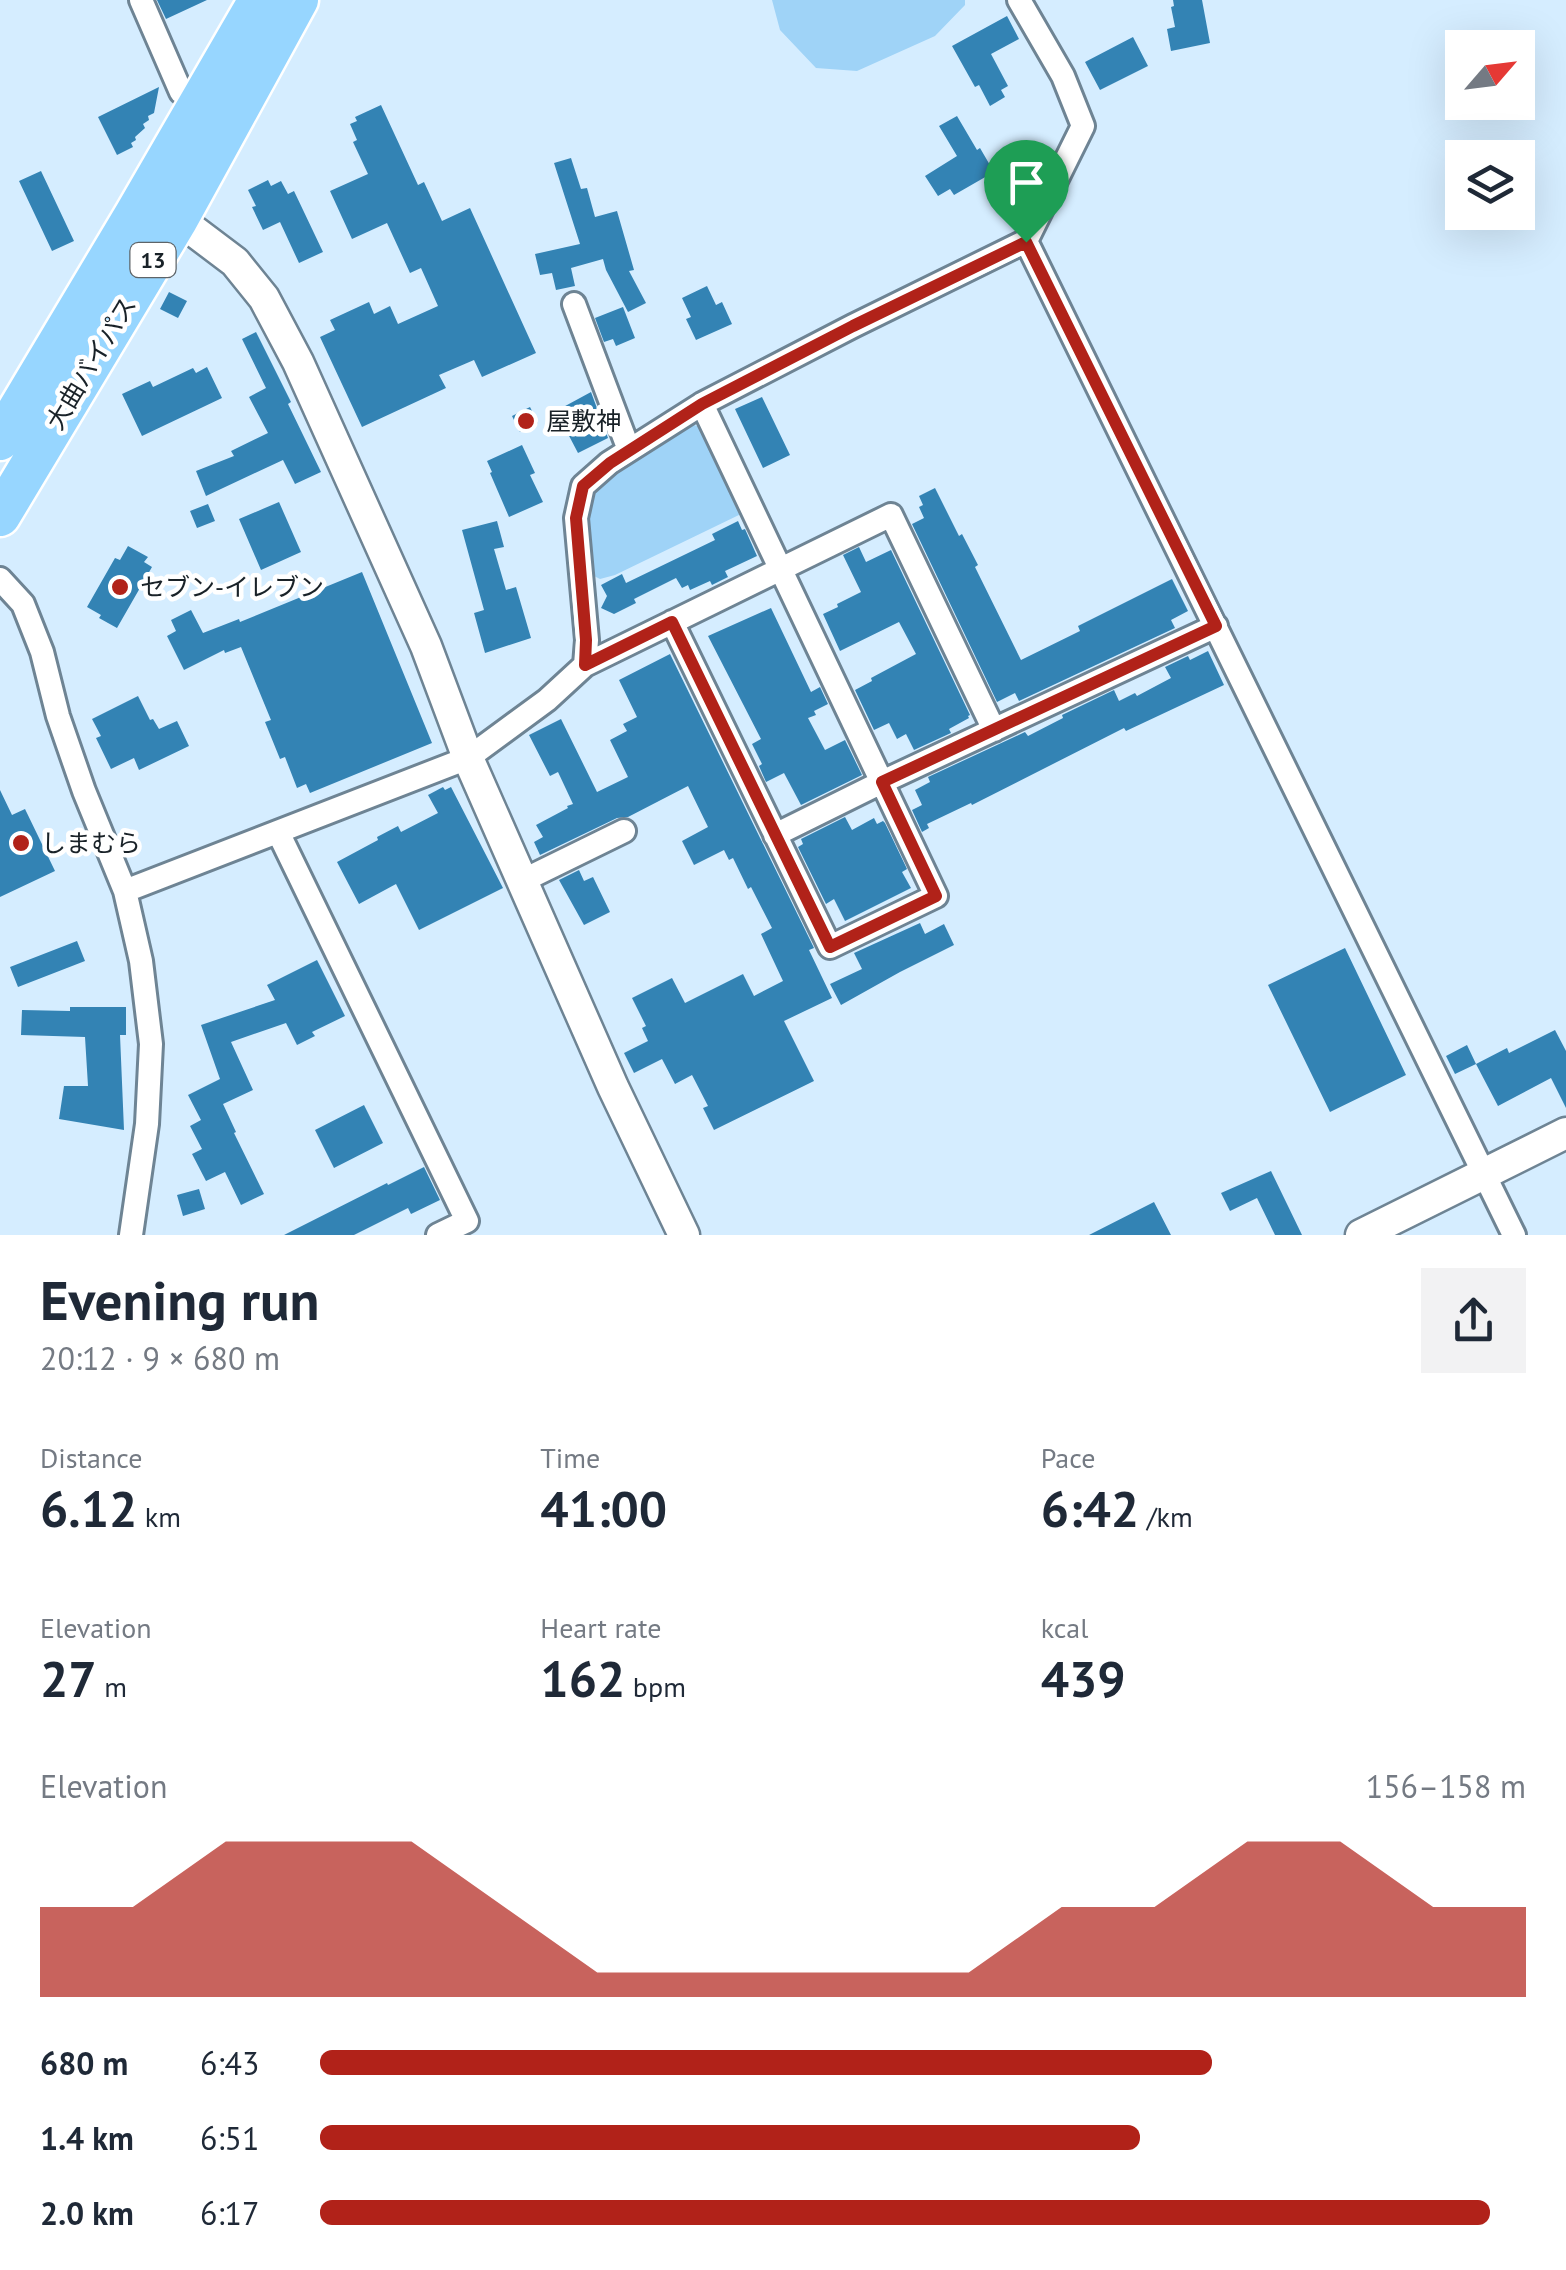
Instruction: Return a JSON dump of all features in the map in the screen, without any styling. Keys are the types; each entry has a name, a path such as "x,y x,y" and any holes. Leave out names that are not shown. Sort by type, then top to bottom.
{"highway":[{"name":"大曲バイパス","path":"0,440 259,0"},
{"name":"大曲バイパス","path":"0,516 178,218 298,0"}],"street":[{"path":"141,0 181,92"},
{"path":"585,665 576,518 583,486 610,463 702,404 1026,242 1083,126 1062,76 1019,0"},
{"path":"178,218 235,262 264,298 298,362 426,646 468,758 612,1087 684,1235"},
{"path":"1026,242 1514,1235"},
{"path":"574,304 629,450"},
{"path":"672,622 830,947 936,896 702,404"},
{"path":"125,891 468,758 548,700 585,665 891,515 994,730"},
{"path":"0,579 22,604 42,652 58,716 125,891 142,961 151,1044 147,1124 131,1235"},
{"path":"775,835 1216,626"},
{"path":"278,832 467,1221 438,1235"},
{"path":"522,881 624,832"},
{"path":"1361,1235 1566,1133"}],"shaded area":[{"path":"772,0 965,0 965,5 935,36 857,71 816,68 780,30"},
{"path":"691,424 700,427 741,514 615,575 600,579 592,575 585,523 593,485"}],"building":[{"path":"157,0 207,0 166,19"},
{"path":"1173,0 1202,0 1210,43 1171,51 1167,29 1175,27"},
{"path":"1007,16 1019,39 991,54 1008,86 1001,90 1005,97 990,106 952,46"},
{"path":"1133,37 1148,66 1100,90 1085,62"},
{"path":"159,87 154,113 143,124 145,128 131,143 133,147 117,155 98,117"},
{"path":"381,105 418,185 424,182 442,221 470,208 536,353 482,377 474,360 439,375 446,388 362,427 320,337 335,330 330,320 369,302 374,314 390,306 398,324 438,306 421,268 410,273 387,223 352,239 330,191 368,174 353,142 357,140 350,124 357,121 355,117"},
{"path":"957,116 994,172 954,195 950,189 938,196 925,176 957,156 939,126"},
{"path":"571,158 581,189 587,188 595,217 617,211 634,270 629,271 646,303 628,312 603,259 571,268 575,286 556,290 552,273 540,275 535,254 580,244 554,163"},
{"path":"41,171 74,241 52,251 19,181"},
{"path":"268,180 271,186 281,181 288,194 294,191 323,252 299,263 280,222 263,230 248,190"},
{"path":"707,286 716,305 722,302 732,324 696,340 682,298"},
{"path":"169,292 187,301 178,318 160,309"},
{"path":"623,307 635,338 616,346 613,339 604,342 595,318"},
{"path":"256,332 321,472 295,484 283,460 206,496 196,471 234,456 231,451 268,433 249,397 266,388 242,339"},
{"path":"207,367 222,398 142,436 122,394 150,381 153,387 193,368 196,373"},
{"path":"591,392 608,438 578,453 556,411"},
{"path":"762,397 790,455 763,468 735,409"},
{"name":"屋敷神","path":"530,407 538,423 520,432 512,416"},
{"path":"522,445 543,502 509,517 487,461"},
{"path":"935,488 978,565 975,567 1021,660 1080,631 1078,626 1172,579 1188,611 1171,620 1175,628 1019,701 1015,693 997,702 912,524 924,518 919,496"},
{"path":"279,502 301,552 261,570 239,519"},
{"path":"208,504 215,521 197,528 190,511"},
{"path":"497,521 504,547 494,549 506,590 516,587 531,638 485,653 474,613 484,610 462,530"},
{"path":"738,521 757,556 725,571 728,577 690,590 688,585 682,588 676,578 614,614 601,608 607,596 601,585 622,574 626,583 715,540 712,534"},
{"name":"セブン-イレブン","path":"128,546 148,557 144,562 152,567 117,628 87,607 115,558 120,560"},
{"path":"859,547 866,562 891,550 970,715 949,729 951,733 914,750 906,734 897,739 889,723 874,730 855,690 916,654 899,622 840,651 823,614 861,592 843,555"},
{"path":"362,572 432,743 310,793 306,784 297,788 285,757 280,759 265,722 271,720 241,647 225,653 224,650 184,670 167,636 176,631 171,620 191,610 203,633"},
{"path":"771,608 811,692 820,687 828,704 808,718 825,750 845,740 862,775 801,805 784,773 766,782 752,744 761,739 708,636"},
{"path":"1208,651 1224,685 1126,731 1124,728 927,824 929,828 922,832 912,810 922,805 915,790 930,782 928,777 1025,732 1028,736 1114,690 1119,701 1135,693 1137,696 1171,678 1165,667"},
{"path":"670,654 814,948 809,950 832,998 784,1021 814,1081 714,1130 703,1108 708,1106 692,1075 675,1084 662,1059 634,1073 624,1053 648,1041 642,1028 646,1026 632,998 672,978 685,1003 743,974 754,996 783,981 761,934 772,928 733,858 729,860 724,850 694,865 682,841 708,827 688,786 540,855 534,842 543,837 536,825 573,804 558,772 550,776 529,735 561,719 597,792 628,777 610,740 627,731 623,724 637,717 619,680"},
{"path":"138,696 159,729 177,721 189,746 139,770 134,758 111,769 96,738 101,736 92,719"},
{"path":"451,787 503,888 419,930 396,884 359,904 337,862 398,826 401,832 438,813 428,795"},
{"name":"しまむら","path":"0,790 12,815 25,809 55,871 0,897"},
{"path":"845,817 852,830 874,818 877,824 885,823 907,869 902,872 911,888 845,921 834,899 826,904 798,847 803,844 801,839"},
{"path":"579,870 584,881 593,877 610,912 584,925 559,880"},
{"path":"920,923 925,934 944,924 954,945 841,1005 830,984 862,969 854,953"},
{"path":"77,941 85,961 18,987 10,967"},
{"path":"1345,948 1406,1075 1330,1112 1268,985"},
{"path":"317,960 345,1016 312,1032 315,1036 297,1045 286,1023 231,1042 253,1090 223,1104 264,1194 241,1205 225,1172 206,1181 192,1154 202,1149 190,1126 201,1120 188,1095 220,1079 201,1025 275,1000 267,985"},
{"path":"70,1007 126,1007 126,1035 120,1035 124,1130 59,1119 64,1086 88,1086 85,1037 21,1035 22,1010 70,1011"},
{"path":"1555,1030 1566,1051 1566,1108 1551,1078 1498,1106 1476,1064"},
{"path":"1467,1045 1476,1064 1455,1074 1446,1056"},
{"path":"364,1105 383,1143 334,1168 315,1130"},
{"path":"424,1167 440,1200 411,1214 408,1208 354,1235 284,1235 387,1183"},
{"path":"1271,1171 1302,1235 1275,1235 1257,1198 1230,1211 1221,1193"},
{"path":"199,1189 205,1209 183,1216 177,1195"},
{"path":"1154,1202 1171,1235 1089,1235"}],"place":[{"name":"屋敷神","path":"526,421"},
{"name":"セブン-イレブン","path":"120,587"},
{"name":"しまむら","path":"21,843"}],"route":[{"path":"1026,242 1216,626 882,782 936,896 830,947 672,622 585,665 576,518 583,486 610,463 702,404 1026,242"}]}
